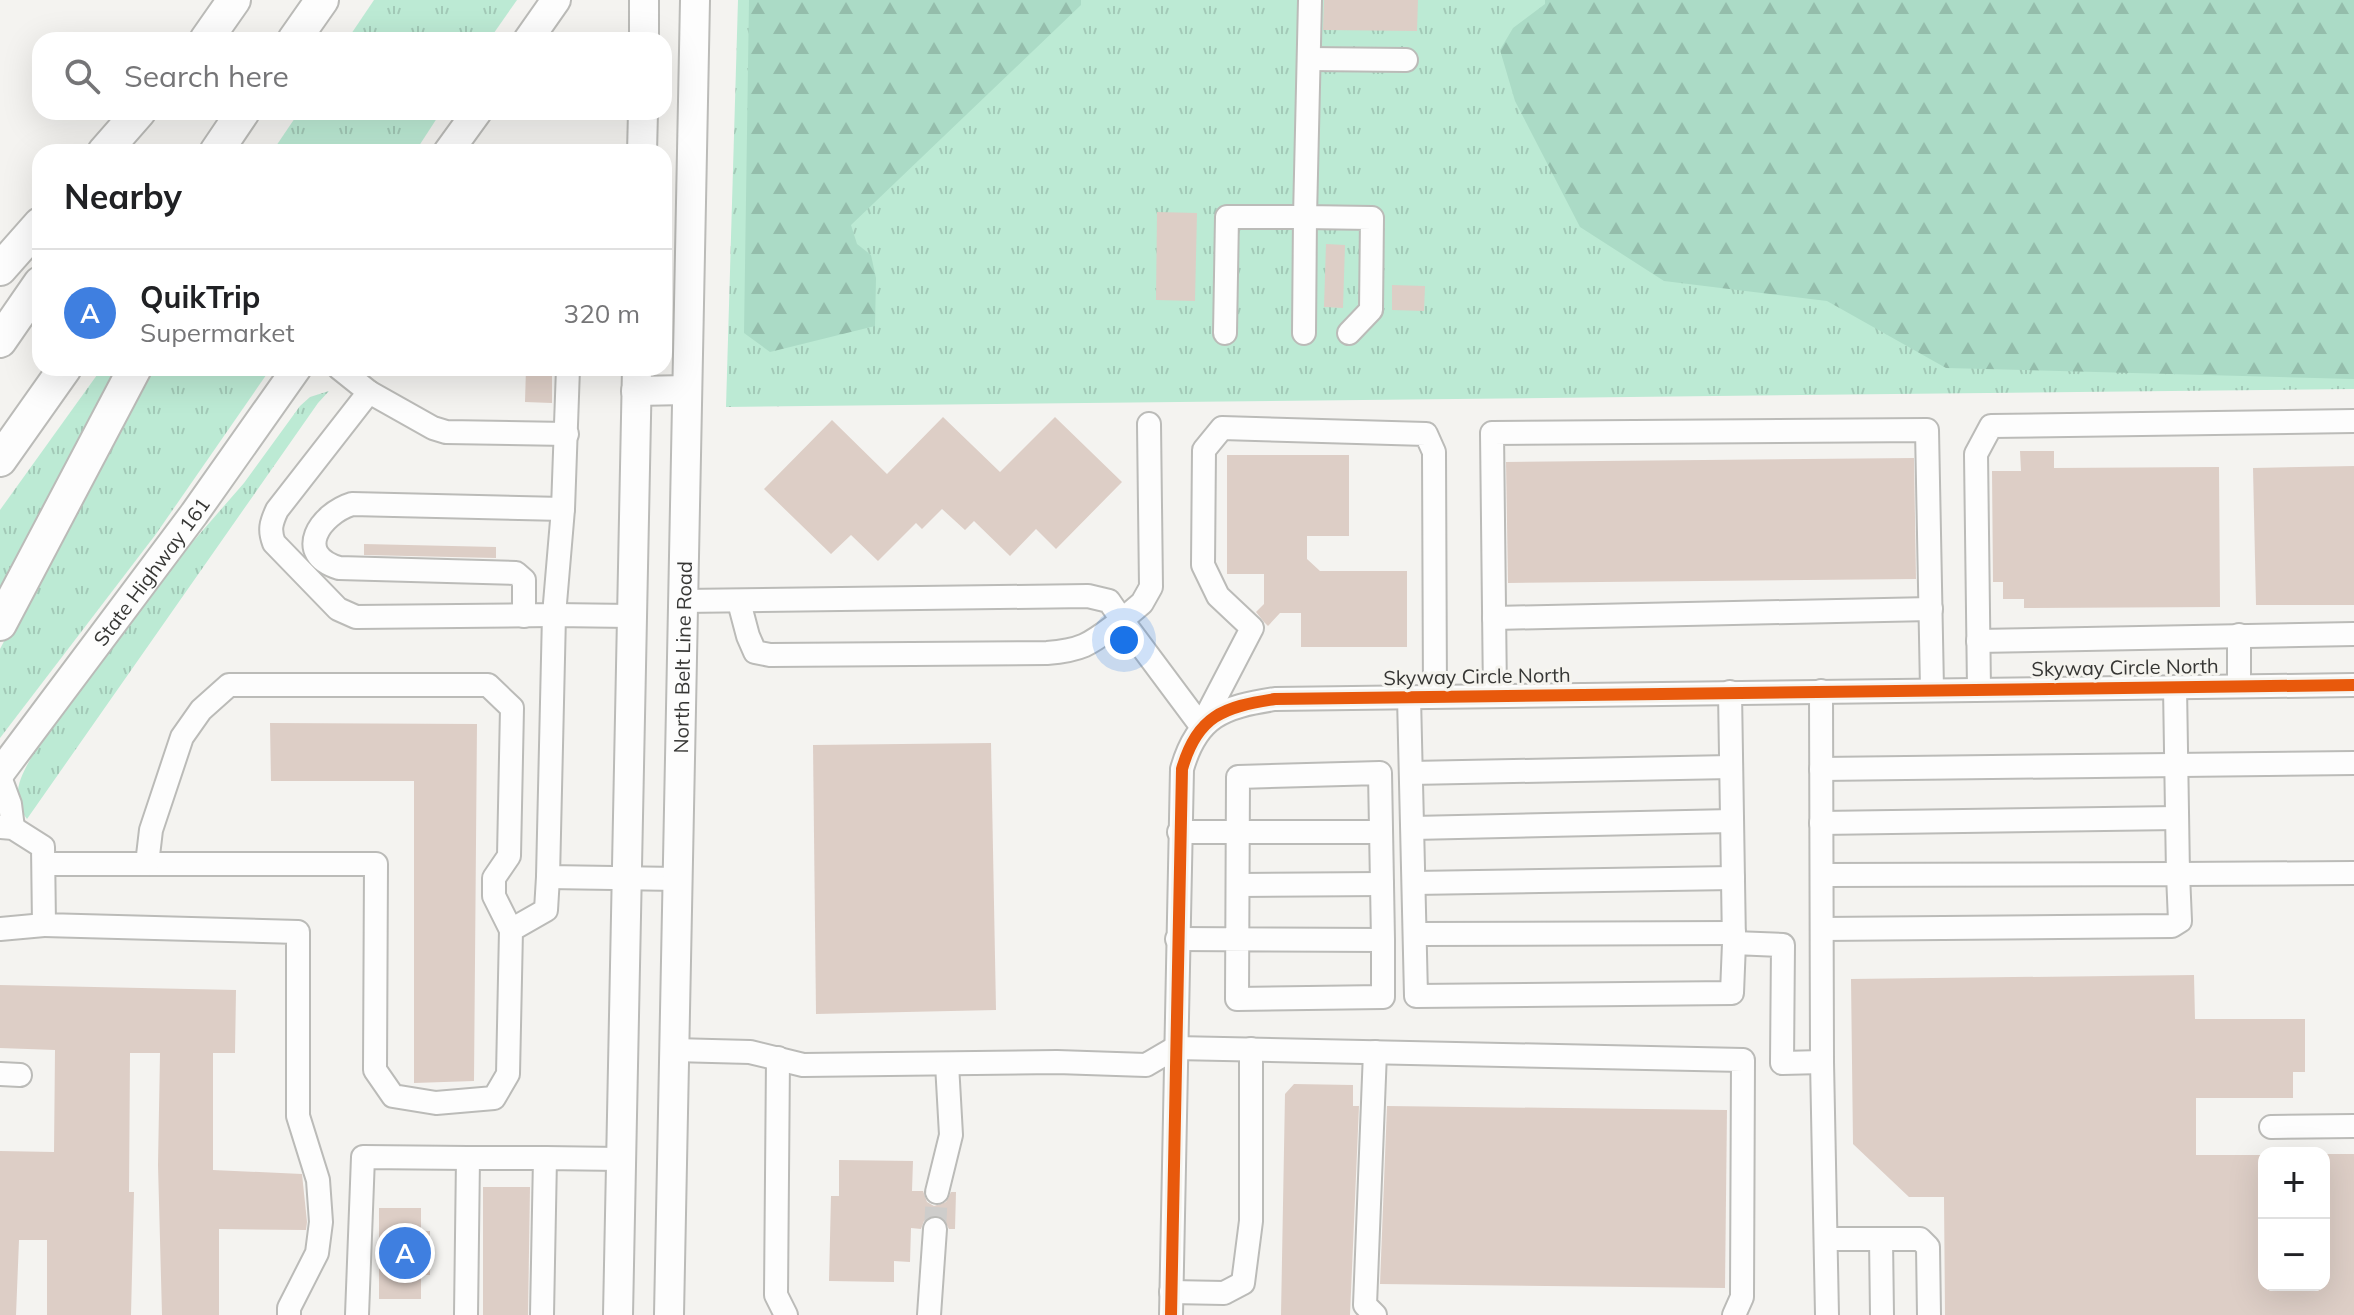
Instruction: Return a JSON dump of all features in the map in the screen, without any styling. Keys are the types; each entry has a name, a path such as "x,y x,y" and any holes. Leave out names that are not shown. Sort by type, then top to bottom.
{"highway":[{"path":"299,32 322,0"},
{"path":"111,144 132,120"},
{"path":"135,144 152,120"},
{"path":"221,144 238,120"},
{"path":"245,144 256,120"},
{"path":"0,269 32,233"},
{"path":"0,341 32,295"},
{"path":"0,460 59,376"},
{"path":"0,624 131,376"}],"main road":[{"path":"534,32 556,0"},
{"name":"North Belt Line Road","path":"669,1315 695,0"},
{"path":"643,2 644,32"},
{"path":"454,144 471,120"},
{"path":"642,144 643,120"},
{"name":"State Highway 161","path":"0,775 194,514 291,376"},
{"path":"617,1309 637,379 687,390"}],"street":[{"path":"1304,333 1310,0"},
{"path":"1309,59 1406,60"},
{"path":"1225,333 1227,217 1372,218 1371,310 1349,333"},
{"path":"349,376 369,392 433,428 446,432 567,434"},
{"path":"511,930 546,910 554,615 563,509 568,376"},
{"path":"369,392 277,510 271,522 270,533 274,543 338,609 356,617 631,616"},
{"path":"1979,689 1976,454 1991,426 2354,421"},
{"path":"739,602 755,652 770,655 1076,650 1095,641 1122,620 1142,603 1151,587 1149,424"},
{"path":"1171,1315 1182,769 1188,745 1252,628 1218,596 1203,565 1204,450 1222,428 1426,434 1434,452 1435,696"},
{"path":"1495,696 1492,433 1927,430 1932,689"},
{"path":"524,616 524,580 516,573 339,568 324,563 313,547 313,539 330,516 352,504 563,509"},
{"path":"338,609 339,568"},
{"path":"683,601 1088,596 1109,601 1201,726"},
{"path":"1494,618 1931,609"},
{"path":"1978,641 2354,634"},
{"path":"2239,635 2239,686"},
{"path":"44,864 147,864 376,864 375,1070 393,1096 436,1103 494,1098 508,1074 511,930 494,896 494,878 509,856 512,708 488,685 229,685 201,710 182,737 151,830 147,864"},
{"name":"Skyway Circle North","path":"1201,726 1221,713 1248,703 1275,699 2354,685"},
{"path":"1822,929 2172,926 2180,921 2175,687"},
{"path":"1821,691 1822,1062 1827,1315"},
{"path":"1409,697 1416,996 1732,993 1730,692"},
{"path":"1821,769 2354,763"},
{"path":"1411,773 1731,767"},
{"path":"1380,773 1381,832 1383,997 1237,999 1238,777 1380,773"},
{"path":"0,775 10,804 7,828 43,847 44,925"},
{"path":"1821,823 2177,818"},
{"path":"1413,828 1732,821"},
{"path":"1179,832 1381,832"},
{"path":"1822,875 2354,873"},
{"path":"548,877 678,879"},
{"path":"1414,883 1733,878"},
{"path":"1238,885 1382,884"},
{"path":"0,929 44,925 298,932 298,1116 318,1180 321,1222 317,1253 289,1308 289,1315"},
{"path":"1415,934 1734,938 1783,945 1782,1063 1822,1062"},
{"path":"1177,939 1383,940"},
{"path":"674,1050 750,1052 803,1065 1057,1062 1146,1065 1175,1048 1743,1060 1742,1297 1734,1315"},
{"path":"1171,1292 1224,1293 1243,1283 1251,1221 1251,1049"},
{"path":"1375,1052 1365,1305 1375,1315"},
{"path":"778,1058 776,1295 786,1315"},
{"path":"937,1192 951,1135 947,1064"},
{"path":"2271,1127 2354,1126"},
{"path":"357,1315 363,1157 620,1159"},
{"path":"466,1315 468,1158"},
{"path":"542,1315 545,1158"},
{"path":"929,1315 935,1229"},
{"path":"1826,1239 1920,1239 1928,1247 1929,1315"},
{"path":"1881,1239 1882,1315"}],"green space":[{"path":"374,0 517,0 495,32 352,32"},
{"path":"738,0 2354,0 2354,389 726,407"},
{"path":"749,0 1081,0 1081,5 851,225 857,244 871,255 876,278 875,326 770,352 744,333"},
{"path":"1545,0 2354,0 2354,379 1946,368 1827,301 1664,281 1580,227 1515,101 1500,50 1513,28 1545,4"},
{"path":"294,120 436,120 420,144 277,144"},
{"path":"96,376 116,376 0,596 0,510"},
{"path":"143,376 265,376 156,534 0,738 0,649"},
{"path":"329,391 27,819 21,810 18,793 22,776 35,751 177,560 244,483 300,406 310,397"}],"building":[{"path":"1324,0 1418,0 1417,31 1323,30"},
{"path":"1157,212 1197,213 1195,301 1156,300"},
{"path":"1326,244 1345,245 1343,308 1324,307"},
{"path":"1392,285 1425,286 1424,311 1392,310"},
{"path":"526,376 552,376 552,403 525,402"},
{"path":"943,417 1000,472 1055,417 1122,482 1056,549 1036,529 1010,556 974,521 965,530 942,509 922,529 916,523 878,561 851,535 831,554 764,489 832,420 887,474"},
{"path":"2020,451 2054,451 2054,468 2219,467 2220,607 2024,608 2024,599 2003,599 2003,582 1993,582 1992,471 2021,471"},
{"path":"1227,455 1349,455 1349,536 1307,536 1307,559 1320,571 1407,571 1407,647 1301,647 1301,613 1280,613 1268,626 1264,622 1256,612 1264,604 1264,574 1227,574"},
{"path":"1914,458 1916,579 1508,583 1506,462"},
{"path":"2354,466 2354,605 2256,605 2253,468"},
{"path":"364,544 496,547 496,558 364,555"},
{"path":"270,723 477,724 474,1081 414,1083 414,781 271,781"},
{"path":"991,743 996,1010 816,1014 813,745"},
{"path":"2194,975 2195,1019 2305,1019 2305,1072 2293,1072 2293,1098 2196,1098 2196,1155 2258,1155 2258,1291 2330,1291 2330,1154 2354,1154 2354,1315 1945,1315 1944,1197 1909,1197 1853,1144 1851,979"},
{"path":"0,985 236,990 235,1053 213,1053 213,1170 302,1174 307,1222 306,1230 219,1229 219,1315 162,1315 158,1165 160,1053 130,1053 129,1192 134,1192 131,1315 47,1315 47,1240 19,1240 16,1315 0,1315 0,1151 54,1152 55,1050 0,1048"},
{"path":"1294,1084 1353,1085 1353,1106 1359,1106 1350,1315 1281,1315 1285,1094"},
{"path":"1387,1106 1727,1110 1725,1288 1380,1284"},
{"path":"839,1160 913,1161 912,1191 923,1191 927,1202 934,1206 946,1202 951,1192 956,1192 955,1229 949,1229 943,1218 935,1215 924,1221 921,1229 911,1228 910,1262 894,1261 894,1282 829,1281 831,1196 839,1196"},
{"path":"483,1187 530,1187 528,1315 483,1315"},
{"path":"379,1208 421,1208 421,1231 430,1231 430,1275 421,1275 421,1299 379,1299"}],"tunnel":[{"path":"935,1229 937,1192"}],"cycle path":[{"path":"1171,1315 1182,769 1196,737 1215,717 1241,706 1275,699 2354,685"}],"place":[{"name":"QuikTrip","path":"405,1253"}]}
